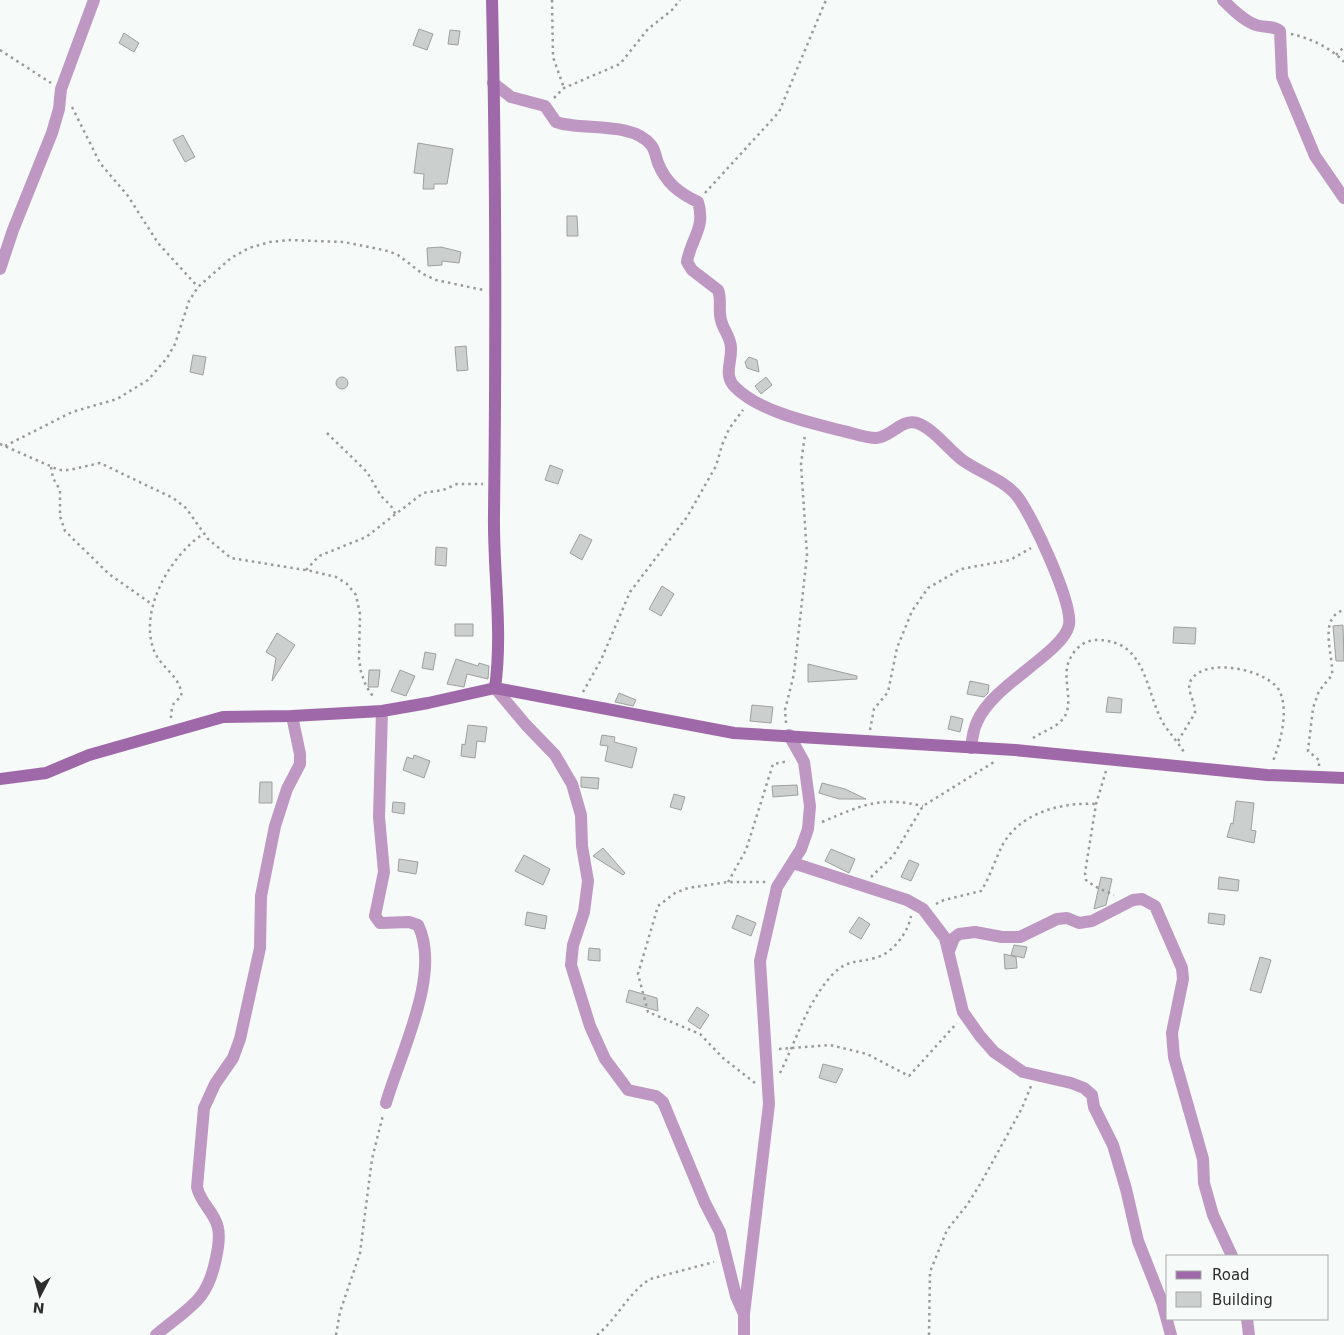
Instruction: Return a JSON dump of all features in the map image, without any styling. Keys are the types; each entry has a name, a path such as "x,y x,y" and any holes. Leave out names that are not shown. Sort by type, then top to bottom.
{"street":[{"path":"0,269 10,236 52,133 59,109 61,90 94,0"},
{"path":"492,0 495,290 494,516 499,641 495,688 526,725 555,755 572,784 577,799 588,881 584,912 573,945 571,965 590,1026 605,1059 628,1090 656,1096 663,1102 705,1203 720,1232 736,1296 744,1314"},
{"path":"1223,0 1238,14 1256,25 1276,28 1280,31 1282,77 1315,156 1344,198"},
{"path":"493,83 511,97 545,106 556,122 614,129 636,136 652,145 664,177 675,189 698,202 701,212 701,225 688,252 687,262 692,270 718,290 721,322 730,338 732,348 728,374 736,388 752,399 806,422 875,438 883,437 908,422 921,425 963,460 1016,495 1041,538 1052,562 1069,624 1065,634 1056,646 1005,686 986,708 977,721 971,748"},
{"path":"0,778 46,773 89,755 230,716 292,716 382,711 428,704 495,688 734,733 1015,750 1192,766 1267,775 1344,778"},
{"path":"382,711 379,816 384,872 375,916 380,923 408,922 418,925 423,937 427,968 414,1020 386,1103"},
{"path":"156,1335 201,1298 210,1281 215,1264 219,1229 216,1219 199,1195 197,1187 203,1114 215,1084 233,1058 257,965 262,930 260,903 266,870 282,803 300,764 300,754 292,716"},
{"path":"744,1335 744,1314 762,1169 768,1092 760,961 777,887 793,863 808,829 810,806 804,762 789,735"},
{"path":"793,863 827,873 918,906 945,938 965,1015 994,1052 1023,1072 1072,1083 1084,1088 1092,1095 1094,1107 1113,1145 1138,1241 1166,1317"},
{"path":"949,951 954,938 966,932 1020,937 1056,919 1067,918 1079,923 1092,921 1123,903 1142,899 1155,906 1182,968 1183,980 1172,1033 1174,1057 1203,1159 1204,1184 1213,1215 1232,1255"},
{"path":"1167,1320 1171,1335"},
{"path":"1248,1320 1249,1335"}],"path":[{"path":"552,0 553,57 564,88"},
{"path":"545,106 564,88 620,64 648,29 672,10 680,0"},
{"path":"698,202 720,174 779,112 826,0"},
{"path":"1280,31 1308,38 1336,54 1344,62"},
{"path":"1336,54 1344,47"},
{"path":"0,50 61,90 100,163 128,196 158,242 198,287"},
{"path":"5,446 72,412 117,399 148,380 167,358 175,344 189,301 198,287 231,258 249,248 270,242 290,240 344,242 388,251 398,255 423,274 436,280 495,290"},
{"path":"577,702 601,660 630,592 687,516 716,466 722,444 729,429 752,399"},
{"path":"789,735 785,710 794,674 807,555 801,464 806,422"},
{"path":"327,433 367,472 381,496 391,506 396,515"},
{"path":"0,444 26,454 51,467 69,470 94,463 105,465 172,498 186,508 203,534 224,555 231,558 306,570 336,577 347,584 356,595 360,614 358,659 361,672 366,686 382,711"},
{"path":"51,467 53,478 60,490 60,516 65,531 108,574 153,605"},
{"path":"306,570 319,556 366,537 423,493 443,490 457,484 495,483"},
{"path":"170,732 172,708 180,698 181,691 156,654 151,626 153,605 168,571 186,547 203,534"},
{"path":"868,742 874,709 888,692 901,638 912,611 928,588 961,569 1010,560 1024,554 1041,538"},
{"path":"1315,778 1320,762 1308,751 1310,723 1320,691 1332,675 1330,623 1333,616 1344,610"},
{"path":"1015,750 1061,722 1066,715 1066,672 1069,662 1082,644 1091,640 1113,643 1126,648 1135,656 1152,692 1163,722 1178,741 1192,766"},
{"path":"1178,741 1195,713 1190,689 1190,682 1193,677 1215,668 1237,668 1254,672 1272,682 1280,691 1284,705 1284,720 1274,760 1267,775"},
{"path":"1108,759 1106,776 1096,804 1085,873 1086,880 1094,886 1116,896 1123,903"},
{"path":"728,882 746,850 772,764 781,761 804,762"},
{"path":"862,886 893,856 924,806 995,762"},
{"path":"808,829 858,806 877,801 924,806"},
{"path":"777,887 771,882 728,882 688,888 675,893 658,906 638,974 648,1012 700,1034 723,1058 768,1092 792,1050 803,1020 815,998 833,974 845,964 884,955 903,935 918,906 980,891 1003,844 1014,829 1033,815 1079,803 1096,804"},
{"path":"764,1044 774,1049 792,1050 830,1045 876,1058 909,1076 965,1015"},
{"path":"929,1335 930,1272 947,1230 967,1205 982,1181 1022,1108 1035,1075"},
{"path":"336,1335 340,1312 349,1292 360,1253 372,1159 386,1103"},
{"path":"596,1335 617,1315 641,1285 650,1279 712,1264 726,1250"}],"building":[{"path":"419,29 433,34 427,50 413,45"},
{"path":"450,30 460,31 458,45 448,44"},
{"path":"124,33 139,43 134,52 119,43"},
{"path":"183,135 195,157 185,162 173,140"},
{"path":"418,143 453,149 447,184 434,184 434,189 423,189 424,174 414,173"},
{"path":"567,216 577,216 578,236 567,236"},
{"path":"441,247 461,252 459,263 442,261 442,265 428,266 427,248"},
{"path":"466,346 468,370 457,371 455,347"},
{"path":"193,355 206,357 203,375 190,372"},
{"path":"749,357 757,360 759,372 747,368 745,362"},
{"path":"340,377 344,377 348,383 344,389 340,389 336,385 336,381"},
{"path":"766,377 772,385 761,394 755,386"},
{"path":"550,465 563,470 558,484 545,480"},
{"path":"580,534 592,540 582,560 570,553"},
{"path":"436,547 447,548 446,566 435,565"},
{"path":"662,586 674,594 661,616 649,609"},
{"path":"455,624 473,624 473,636 455,636"},
{"path":"1343,625 1344,661 1336,661 1333,626"},
{"path":"1174,627 1196,628 1195,644 1173,643"},
{"path":"277,633 295,645 272,681 276,658 266,652"},
{"path":"425,652 436,654 433,670 422,668"},
{"path":"456,659 478,666 479,663 489,666 488,679 467,674 464,687 447,684"},
{"path":"808,664 857,676 857,679 808,682"},
{"path":"369,670 380,670 378,687 368,687"},
{"path":"400,670 415,676 406,696 391,691"},
{"path":"970,681 989,685 988,693 984,697 967,694"},
{"path":"619,693 636,700 633,706 615,702"},
{"path":"1108,697 1122,699 1121,713 1106,712"},
{"path":"752,705 773,707 771,723 750,721"},
{"path":"951,716 963,719 960,732 948,729"},
{"path":"468,725 487,727 485,742 477,741 475,758 461,756 462,744 465,745"},
{"path":"602,735 615,737 614,742 637,748 632,768 605,761 608,746 600,745"},
{"path":"414,755 430,761 424,778 403,770 407,757 413,759"},
{"path":"581,777 599,778 598,789 581,787"},
{"path":"260,782 272,782 272,803 259,803"},
{"path":"822,783 845,789 866,799 839,799 819,793"},
{"path":"797,785 798,795 773,797 772,786"},
{"path":"674,794 685,797 681,810 670,807"},
{"path":"1236,801 1254,803 1251,830 1256,831 1254,843 1227,837 1231,823 1233,824"},
{"path":"393,802 405,803 404,814 392,812"},
{"path":"603,848 625,873 623,875 593,856"},
{"path":"831,849 855,859 849,873 825,861"},
{"path":"524,855 550,869 543,885 515,871"},
{"path":"399,859 418,862 416,874 398,871"},
{"path":"909,860 919,864 911,881 901,877"},
{"path":"1101,877 1112,879 1106,905 1094,909"},
{"path":"1219,877 1239,880 1238,891 1218,889"},
{"path":"527,912 547,916 545,929 525,925"},
{"path":"1209,913 1225,915 1224,925 1208,923"},
{"path":"737,915 756,923 751,936 732,928"},
{"path":"859,917 870,924 861,939 849,932"},
{"path":"1014,945 1027,947 1024,958 1011,955"},
{"path":"589,948 600,949 600,961 588,960"},
{"path":"1004,954 1016,957 1017,968 1005,969"},
{"path":"1260,957 1271,960 1261,993 1250,990"},
{"path":"629,990 657,998 658,1011 626,1002"},
{"path":"697,1007 709,1015 700,1029 688,1021"},
{"path":"823,1064 843,1069 836,1083 819,1078"}]}
